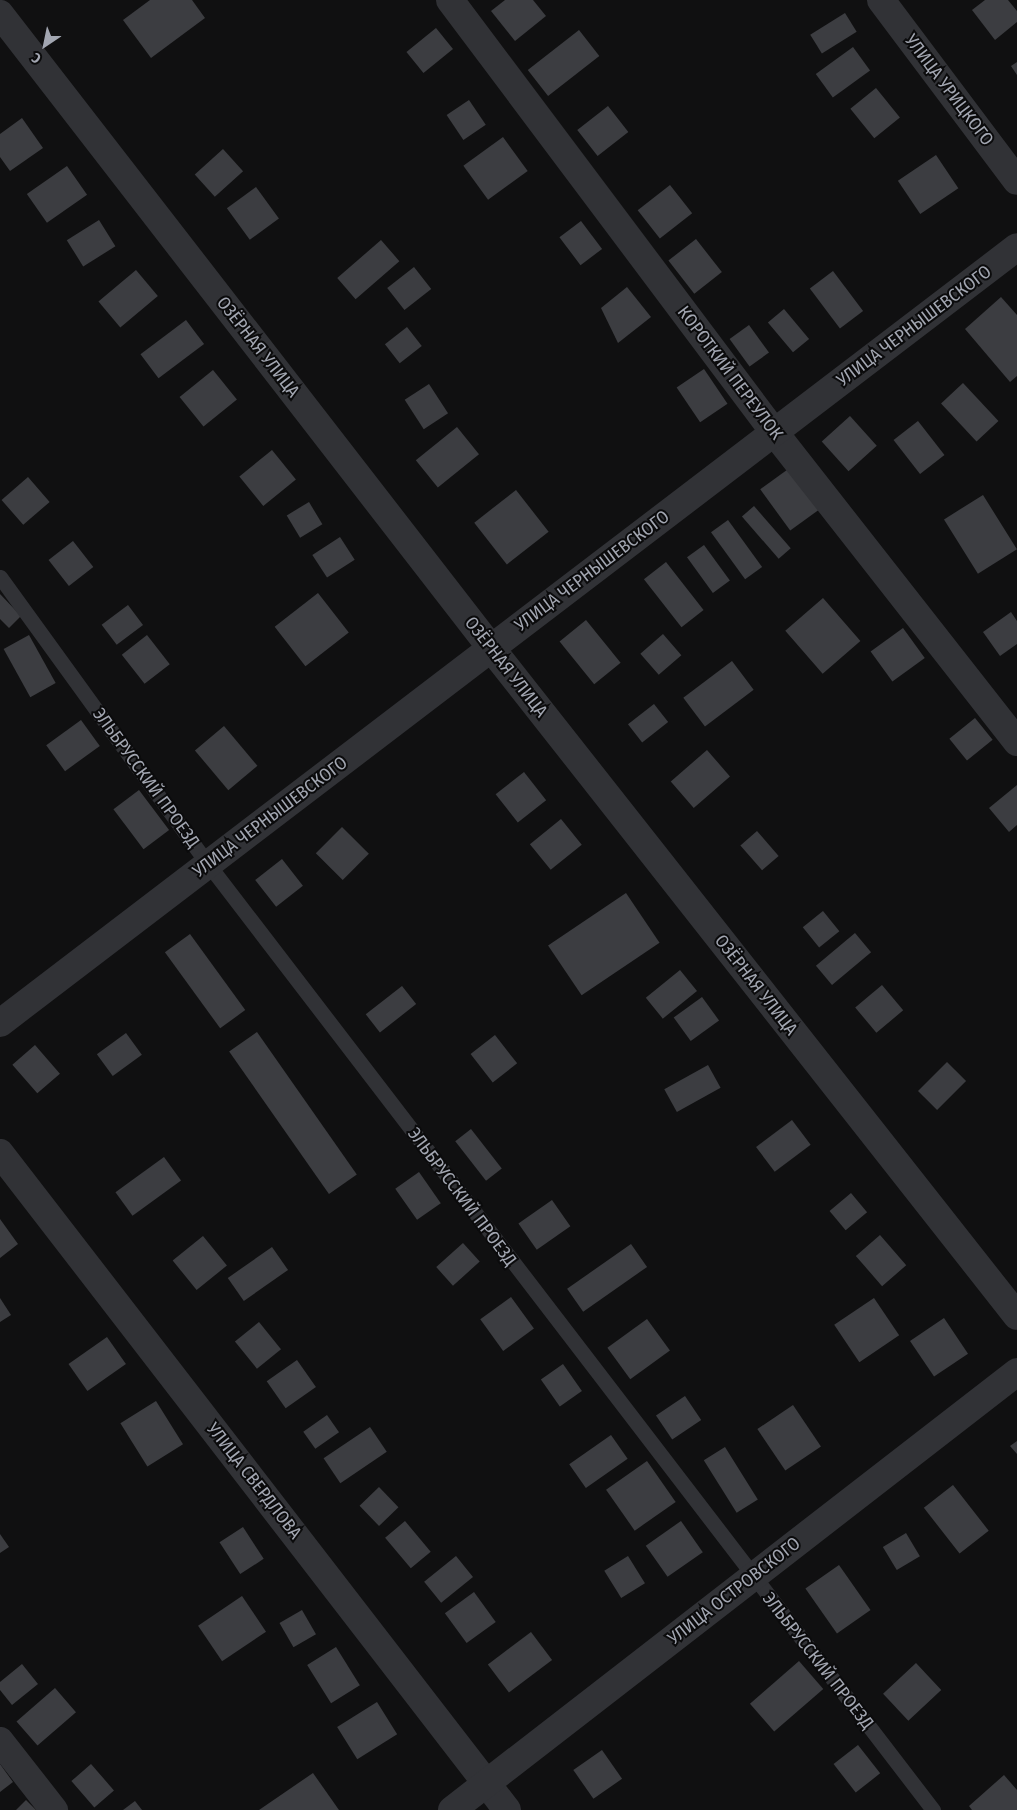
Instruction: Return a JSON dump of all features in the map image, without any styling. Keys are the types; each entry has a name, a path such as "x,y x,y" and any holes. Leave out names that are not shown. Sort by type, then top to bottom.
{"street":[{"name":"КОРОТКИЙ ПЕРЕУЛОК","path":"450,0 774,432 1017,742"},
{"name":"УЛИЦА УРИЦКОГО","path":"881,0 1017,181"},
{"name":"ОЗЁРНАЯ УЛИЦА","path":"0,14 491,648 1017,1316"},
{"name":"УЛИЦА ЧЕРНЫШЕВСКОГО","path":"0,1023 1017,247"},
{"name":"УЛИЦА СВЕРДЛОВА","path":"0,1152 507,1810"},
{"name":"УЛИЦА ОСТРОВСКОГО","path":"452,1810 1017,1372"},
{"path":"0,1741 54,1810"}],"lane":[{"name":"ЭЛЬБРУССКИЙ ПРОЕЗД","path":"0,577 208,864 933,1810"}],"building":[{"path":"150,0 192,0 205,18 151,58 123,20"},
{"path":"505,0 533,0 546,16 515,41 491,11"},
{"path":"985,0 1008,0 1017,11 1017,22 995,40 972,10"},
{"path":"845,13 857,32 822,53 810,35"},
{"path":"436,28 453,49 423,73 406,52"},
{"path":"579,30 599,56 548,96 528,70"},
{"path":"853,47 870,70 833,97 816,74"},
{"path":"1017,62 1017,75 1011,66"},
{"path":"876,88 900,118 874,138 850,109"},
{"path":"469,100 486,125 463,140 447,115"},
{"path":"608,106 628,132 598,156 577,130"},
{"path":"22,118 43,148 10,171 0,157 0,134"},
{"path":"503,137 528,171 488,200 463,166"},
{"path":"223,149 243,171 215,197 195,174"},
{"path":"936,155 958,188 920,214 898,181"},
{"path":"67,166 87,195 47,223 27,194"},
{"path":"670,185 692,213 660,239 638,210"},
{"path":"256,187 279,219 250,240 227,208"},
{"path":"99,220 115,246 83,266 67,240"},
{"path":"581,221 602,249 581,265 559,237"},
{"path":"696,239 722,272 694,294 668,261"},
{"path":"381,240 399,261 356,299 337,278"},
{"path":"414,267 431,289 404,310 387,288"},
{"path":"136,270 158,296 120,328 98,301"},
{"path":"833,271 863,311 840,328 810,288"},
{"path":"627,287 651,317 618,343 601,308"},
{"path":"1001,297 1017,315 1017,376 1010,382 965,329"},
{"path":"784,309 809,339 793,352 768,322"},
{"path":"186,320 204,344 159,378 140,354"},
{"path":"749,325 769,353 750,367 730,339"},
{"path":"407,327 422,346 400,363 385,344"},
{"path":"704,369 727,404 700,422 677,387"},
{"path":"213,370 237,400 203,427 180,397"},
{"path":"963,383 998,421 977,441 941,403"},
{"path":"429,384 448,413 424,429 405,400"},
{"path":"850,416 877,446 849,471 822,441"},
{"path":"918,421 944,455 920,474 894,440"},
{"path":"457,427 479,454 438,488 416,460"},
{"path":"272,450 296,480 263,506 239,476"},
{"path":"791,467 821,508 790,531 760,489"},
{"path":"28,477 50,502 23,525 2,500"},
{"path":"516,490 549,532 507,564 474,523"},
{"path":"983,495 1017,549 978,574 944,519"},
{"path":"309,502 322,524 300,538 287,515"},
{"path":"754,506 791,548 779,559 742,516"},
{"path":"728,520 762,567 745,579 711,532"},
{"path":"340,537 355,560 327,578 312,555"},
{"path":"73,541 93,567 69,586 49,560"},
{"path":"704,545 730,581 713,593 687,557"},
{"path":"666,562 704,610 681,627 644,579"},
{"path":"318,593 349,632 305,666 275,627"},
{"path":"0,594 21,616 9,628 0,619"},
{"path":"823,598 860,641 823,674 785,631"},
{"path":"128,605 143,625 117,645 102,625"},
{"path":"1011,612 1017,621 1017,644 1000,656 983,632"},
{"path":"586,620 621,663 594,684 560,641"},
{"path":"903,628 925,658 892,681 871,652"},
{"path":"663,634 681,655 659,675 640,654"},
{"path":"29,635 56,683 30,697 4,649"},
{"path":"147,635 170,664 145,684 122,655"},
{"path":"732,661 754,690 705,726 683,698"},
{"path":"654,704 668,722 642,742 628,724"},
{"path":"975,718 993,740 967,761 949,739"},
{"path":"81,720 100,746 65,771 46,745"},
{"path":"224,726 257,766 228,790 195,750"},
{"path":"707,750 730,776 694,808 671,781"},
{"path":"524,772 546,800 518,823 496,794"},
{"path":"1017,785 1017,825 1009,832 989,808"},
{"path":"139,790 169,830 144,849 113,809"},
{"path":"561,819 582,845 551,870 530,844"},
{"path":"342,827 369,854 343,880 316,853"},
{"path":"757,831 779,856 762,870 740,845"},
{"path":"282,859 303,886 276,907 255,880"},
{"path":"626,893 660,943 582,995 548,946"},
{"path":"823,911 839,931 819,948 803,927"},
{"path":"855,933 871,952 832,985 816,966"},
{"path":"190,934 245,1010 220,1028 165,952"},
{"path":"680,970 697,991 663,1019 646,998"},
{"path":"882,985 903,1010 876,1033 855,1007"},
{"path":"402,986 416,1004 380,1032 366,1014"},
{"path":"702,997 719,1020 691,1041 674,1018"},
{"path":"257,1032 357,1175 329,1194 229,1052"},
{"path":"126,1033 142,1055 113,1076 97,1054"},
{"path":"495,1035 517,1063 493,1082 471,1054"},
{"path":"35,1045 60,1074 37,1093 12,1065"},
{"path":"947,1062 966,1081 937,1110 918,1091"},
{"path":"708,1065 721,1088 677,1112 664,1089"},
{"path":"792,1120 811,1145 775,1172 756,1147"},
{"path":"471,1129 502,1168 486,1181 455,1141"},
{"path":"164,1157 181,1180 133,1216 115,1192"},
{"path":"419,1172 441,1203 417,1220 395,1189"},
{"path":"851,1193 867,1212 846,1230 830,1211"},
{"path":"552,1200 570,1226 537,1250 518,1224"},
{"path":"0,1219 18,1244 0,1258"},
{"path":"880,1235 906,1265 882,1286 856,1256"},
{"path":"203,1236 227,1266 197,1290 173,1261"},
{"path":"463,1243 480,1262 453,1286 436,1267"},
{"path":"631,1244 647,1267 583,1312 567,1289"},
{"path":"272,1247 288,1270 244,1301 228,1278"},
{"path":"511,1297 534,1329 503,1351 480,1319"},
{"path":"0,1298 11,1315 0,1322"},
{"path":"874,1298 899,1335 859,1362 834,1325"},
{"path":"944,1318 968,1354 934,1377 910,1341"},
{"path":"647,1319 670,1351 630,1379 607,1348"},
{"path":"259,1322 281,1349 257,1369 235,1342"},
{"path":"107,1337 126,1364 87,1391 68,1364"},
{"path":"297,1360 316,1387 286,1408 267,1381"},
{"path":"563,1364 582,1391 560,1407 541,1379"},
{"path":"685,1396 701,1420 672,1440 656,1416"},
{"path":"156,1401 183,1444 147,1467 120,1423"},
{"path":"793,1405 821,1446 785,1470 757,1429"},
{"path":"327,1415 339,1432 315,1449 303,1432"},
{"path":"370,1427 387,1452 340,1483 324,1458"},
{"path":"611,1435 628,1459 586,1488 569,1464"},
{"path":"1017,1441 1017,1454 1010,1446"},
{"path":"725,1447 758,1500 737,1513 704,1460"},
{"path":"647,1461 676,1502 635,1531 606,1490"},
{"path":"953,1485 989,1531 960,1553 924,1508"},
{"path":"379,1487 398,1507 379,1526 360,1506"},
{"path":"405,1521 431,1552 411,1568 385,1538"},
{"path":"681,1521 703,1552 668,1577 646,1546"},
{"path":"243,1527 264,1559 240,1574 220,1542"},
{"path":"906,1533 920,1556 897,1570 883,1547"},
{"path":"0,1534 9,1547 0,1553"},
{"path":"456,1556 473,1577 441,1603 424,1582"},
{"path":"628,1556 645,1583 621,1598 604,1571"},
{"path":"839,1565 871,1610 837,1634 805,1589"},
{"path":"474,1592 496,1622 467,1643 445,1613"},
{"path":"242,1596 266,1632 222,1661 198,1626"},
{"path":"302,1610 316,1634 293,1647 279,1623"},
{"path":"531,1632 552,1660 509,1692 488,1664"},
{"path":"336,1647 360,1685 331,1703 307,1665"},
{"path":"799,1661 823,1689 774,1732 750,1704"},
{"path":"916,1663 941,1690 908,1721 883,1694"},
{"path":"22,1664 38,1684 12,1705 0,1690 0,1682"},
{"path":"55,1688 76,1712 38,1746 17,1721"},
{"path":"377,1702 397,1734 357,1759 337,1727"},
{"path":"858,1745 880,1773 856,1792 834,1764"},
{"path":"602,1750 622,1779 593,1799 573,1770"},
{"path":"0,1764 13,1782 0,1792"},
{"path":"91,1764 114,1790 94,1807 71,1781"},
{"path":"313,1773 339,1810 259,1810"},
{"path":"1004,1775 1017,1790 1017,1810 972,1810 969,1806"},
{"path":"26,1800 36,1810 16,1810"},
{"path":"135,1801 142,1810 123,1810"}]}
